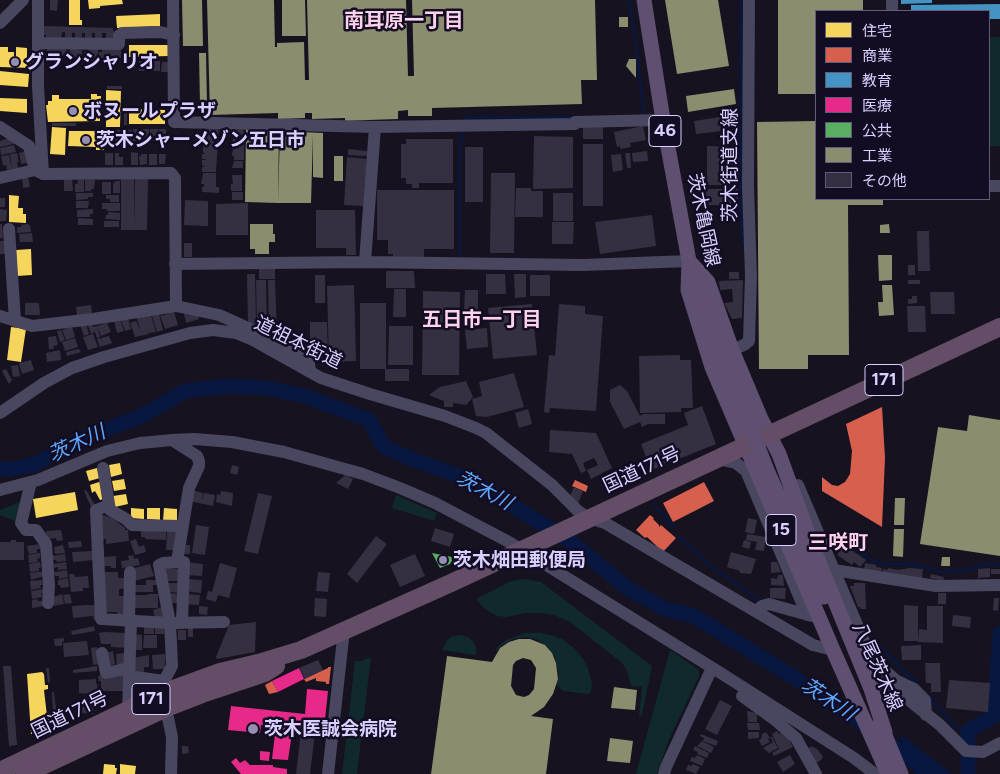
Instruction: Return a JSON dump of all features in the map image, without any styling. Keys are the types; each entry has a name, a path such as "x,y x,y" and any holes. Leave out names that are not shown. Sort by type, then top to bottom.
{"highway":[{"name":"国道171号","path":"8,772 63,755 184,700 265,673 301,650 586,520 1000,327"},
{"name":"国道171号","path":"8,772 128,710 166,686 301,650"},
{"path":"47,774 265,673"}],"main road":[{"name":"茨木亀岡線","path":"644,0 663,120 689,261 712,334 756,440"},
{"path":"689,261 708,282 732,350 756,440"},
{"name":"46","path":"689,261 688,290 712,367 756,440"},
{"name":"八尾茨木線","path":"756,440 766,468 815,578 867,686 902,774"},
{"name":"15","path":"756,440 833,650 844,666 885,773"},
{"name":"15","path":"756,440 779,454 867,686"},
{"name":"八尾茨木線","path":"815,578 844,666"}],"street":[{"path":"0,23 23,0"},
{"path":"38,0 39,172"},
{"path":"174,0 174,122 375,127 575,124 575,122 663,120"},
{"name":"茨木街道支線","path":"732,350 749,341 751,276 748,187 749,0"},
{"path":"38,43 119,44 122,33 160,32 174,35"},
{"path":"0,127 29,146 39,172"},
{"path":"365,262 375,127"},
{"path":"0,178 39,172 171,173 175,178 176,306"},
{"path":"9,229 15,321"},
{"path":"175,264 365,262 582,264 689,261"},
{"path":"0,316 32,326 176,306 218,315 248,328 304,358 309,364 310,372"},
{"name":"道祖本街道","path":"0,413 44,383 72,368 104,357 190,333 213,330 236,333 253,340 321,378 445,416 486,433 552,485 586,520 605,523 812,645 833,650"},
{"path":"172,440 197,456 199,461 199,466 189,488 176,562"},
{"path":"0,490 31,482 107,451 140,443 172,440 240,444 284,452 363,474 400,488 527,547 854,758 885,773"},
{"path":"756,440 779,440 872,660 897,681 914,689 926,700 926,715"},
{"path":"717,459 736,463 746,471 810,616 770,604 762,606 756,612"},
{"path":"103,468 110,510 126,519 132,525 182,526"},
{"path":"31,482 21,522 26,530 36,530 46,544 49,584 48,603"},
{"path":"110,505 96,510 101,619 130,622 224,622"},
{"path":"102,653 106,673 129,672 166,686 172,666 184,562 162,562 159,565 176,623"},
{"path":"834,570 936,586 1000,585"},
{"path":"128,710 130,572"},
{"path":"328,774 344,630"},
{"path":"664,774 714,669"},
{"path":"714,669 719,680 775,720 796,738 816,774"},
{"path":"867,686 880,683 889,684 940,725 966,751 983,752 1000,744"},
{"path":"168,718 172,737 171,774"},
{"path":"854,758 867,774"}],"green space":[{"path":"990,37 1000,37 1000,146 990,146"},
{"path":"396,495 437,513 434,521 392,508"},
{"path":"22,501 15,521 0,515 0,510"},
{"path":"526,579 541,582 652,666 642,715 639,717 642,687 631,686 627,670 621,662 570,622 554,615 543,613 526,613 506,617 497,616 485,609 476,599 511,581"},
{"path":"525,633 551,635 562,639 574,648 588,669 592,683 591,692 588,694 563,691 557,685 559,674 555,658 545,645 536,639 525,637 514,639 496,651 497,647 506,640"},
{"path":"460,635 468,637 473,641 476,647 476,655 442,650 447,640"},
{"path":"670,650 699,670 699,676 668,742 657,774 636,774"},
{"path":"371,657 357,774 342,774 355,661"}],"water":[{"path":"899,733 952,774 916,774 914,771 917,770 910,753 907,753"}],"building: 住宅":[{"path":"69,0 80,0 80,20 82,20 82,25 69,25"},
{"path":"88,0 122,0 123,4 89,9"},
{"path":"160,14 160,26 117,28 116,16"},
{"path":"129,45 170,45 170,56 129,57"},
{"name":"グランシャリオ","path":"0,47 8,47 8,52 14,52 14,56 16,56 16,47 27,48 27,57 31,57 31,68 0,67"},
{"path":"0,71 29,74 28,87 0,85"},
{"path":"106,90 121,91 120,127 106,127"},
{"name":"ボヌールプラザ","path":"91,94 101,96 101,105 99,105 100,121 48,122 46,105 48,105 48,101 52,101 52,95 59,95 59,99 91,99"},
{"path":"0,98 27,99 27,113 0,111"},
{"path":"129,109 165,110 165,124 129,124"},
{"path":"52,127 66,128 65,155 50,154"},
{"name":"茨木シャーメゾン五日市","path":"69,131 101,131 101,134 105,134 104,150 96,150 96,147 68,146"},
{"path":"9,195 19,196 18,208 23,208 23,214 26,214 26,223 9,222"},
{"path":"31,249 32,275 17,276 16,250"},
{"path":"11,327 26,329 21,362 7,360"},
{"path":"120,463 122,474 111,477 109,465"},
{"path":"97,468 100,478 89,481 86,471"},
{"path":"124,479 126,489 114,491 112,481"},
{"path":"102,481 107,498 100,500 95,491 92,493 90,485"},
{"path":"75,492 78,510 36,518 33,499"},
{"path":"126,494 128,504 115,507 113,496"},
{"path":"131,508 144,509 144,519 131,518"},
{"path":"147,508 160,508 160,520 147,519"},
{"path":"164,508 177,509 177,521 163,521"},
{"path":"42,672 45,685 48,685 48,689 44,690 47,716 50,716 51,723 47,723 48,733 31,734 27,674"},
{"path":"104,764 115,765 115,768 117,768 116,774 103,774"},
{"path":"120,764 136,766 135,774 120,774"}],"building: 商業":[{"path":"882,407 885,458 882,527 822,491 822,477 832,485 838,486 845,482 850,474 852,451 846,424"},
{"path":"575,480 588,486 586,492 572,486"},
{"path":"704,482 714,501 673,522 663,503"},
{"path":"650,515 659,527 661,525 676,538 663,552 647,537 645,538 636,530"},
{"path":"331,667 329,684 316,681 316,678 306,682 304,679 328,668"},
{"path":"272,681 278,692 269,694 265,685"}],"building: 教育":[{"path":"901,0 932,0 932,3 901,4"},
{"path":"1000,4 1000,19 990,19 990,10 911,10 911,5"}],"building: 医療":[{"path":"299,668 304,679 278,692 272,681"},
{"path":"307,689 328,691 324,730 293,727 288,760 272,759 276,726 261,725 260,733 228,730 231,706 305,714"},
{"path":"260,751 270,752 269,761 260,760"},
{"path":"236,758 240,763 245,760 250,765 273,765 273,767 287,769 287,774 241,774 231,762"}],"building: 公共":[{"path":"432,553 452,557 452,561 450,564 440,568"}],"building: 工業":[{"path":"182,0 202,0 203,46 183,46"},
{"path":"207,0 274,0 275,47 277,47 277,43 304,42 305,80 309,80 307,0 406,0 408,76 414,76 412,0 595,0 597,80 581,80 582,104 432,108 432,116 408,116 408,110 398,111 398,119 345,121 345,118 312,119 312,113 305,113 305,118 278,119 278,113 210,115"},
{"path":"282,0 305,0 306,36 282,36"},
{"path":"665,0 718,0 729,66 677,74"},
{"path":"778,0 863,0 863,10 815,10 815,94 778,94"},
{"path":"619,17 628,17 628,27 619,27"},
{"path":"199,53 206,53 207,105 200,105"},
{"path":"629,59 636,59 636,78 626,66"},
{"path":"734,89 736,104 688,112 686,96"},
{"path":"815,121 815,200 883,200 883,205 848,205 849,355 808,355 808,369 759,369 757,122"},
{"path":"246,130 279,131 278,203 245,202"},
{"path":"280,131 323,133 323,178 313,177 313,135 311,203 278,203"},
{"path":"334,156 343,156 343,181 334,181"},
{"path":"250,224 273,224 275,242 269,242 269,254 255,254 255,249 250,249"},
{"path":"889,224 890,233 880,233 880,225"},
{"path":"878,255 892,255 892,280 879,281"},
{"path":"882,285 892,285 894,315 879,316 878,302 883,302"},
{"path":"969,415 1000,420 1000,556 920,544 938,427 967,431"},
{"path":"895,498 905,498 904,525 894,525"},
{"path":"894,529 904,529 903,557 893,556"},
{"path":"942,557 950,557 950,566 941,566"},
{"path":"519,639 530,639 545,645 552,653 556,663 558,679 553,694 544,707 531,716 553,719 546,774 431,774 447,656 492,662 500,648 509,642","holes":["523,658 531,660 536,668 534,689 529,695 524,697 516,695 511,686 513,665 516,661"]},
{"path":"614,687 637,690 635,710 611,708"},
{"path":"610,738 633,741 630,763 607,761"}],"building: その他":[{"path":"50,0 58,0 57,11 50,10"},
{"path":"44,26 113,28 113,31 116,31 116,39 106,39 106,33 102,33 102,38 95,38 95,33 92,33 92,39 85,38 85,33 82,33 82,38 75,38 75,33 72,33 72,38 65,38 65,32 62,32 61,38 46,38"},
{"path":"47,45 65,46 68,56 47,52"},
{"path":"70,47 78,47 78,50 82,50 82,57 69,57"},
{"path":"102,47 121,49 121,58 99,58 99,52 102,52"},
{"path":"88,48 98,48 98,58 84,57 84,52 88,52"},
{"path":"139,61 145,61 145,71 139,71"},
{"path":"146,61 152,61 152,71 146,71"},
{"path":"153,61 160,61 160,71 153,71"},
{"path":"162,62 169,62 169,72 161,72"},
{"path":"107,86 122,86 122,89 107,89"},
{"path":"124,110 127,110 127,125 124,125"},
{"path":"720,117 722,131 696,134 694,121"},
{"path":"52,123 76,123 76,126 52,126"},
{"path":"583,125 603,125 603,139 583,139"},
{"path":"203,126 219,126 216,172 202,172 202,167 205,167 202,165 202,160 205,160 202,159 202,154 205,154 203,152 203,146 205,146 203,145"},
{"path":"643,126 646,140 630,143 631,147 620,149 620,146 617,147 614,132"},
{"path":"133,129 140,129 141,141 133,141"},
{"path":"142,129 149,129 149,141 142,141"},
{"path":"150,129 158,129 158,141 150,141"},
{"path":"159,129 166,129 166,141 159,141"},
{"path":"115,130 123,130 123,142 115,142"},
{"path":"124,130 132,130 132,141 124,141"},
{"path":"230,130 242,130 244,135 232,135"},
{"path":"107,131 114,131 114,144 107,144"},
{"path":"234,136 244,136 244,143 232,143"},
{"path":"534,136 573,137 573,188 533,189"},
{"path":"11,137 14,144 0,147 0,141"},
{"path":"406,139 453,139 453,183 419,183 419,188 412,188 412,184 406,184 406,178 401,178 401,144 406,144"},
{"path":"583,144 603,144 603,206 583,206"},
{"path":"14,145 16,152 1,155 0,148"},
{"path":"231,145 244,145 244,160 234,160"},
{"path":"707,146 739,147 738,185 707,185"},
{"path":"465,147 483,147 483,202 465,202"},
{"path":"348,149 367,151 367,156 348,155"},
{"path":"26,151 28,163 21,164 19,153"},
{"path":"647,151 648,161 633,162 632,153"},
{"path":"131,152 138,153 138,165 131,165"},
{"path":"17,153 18,168 12,169 10,154"},
{"path":"105,153 113,153 113,165 105,165"},
{"path":"115,153 119,153 119,157 123,157 123,165 115,165"},
{"path":"625,153 630,153 631,168 627,168"},
{"path":"147,154 147,164 140,165 139,156"},
{"path":"149,154 157,154 157,165 149,165"},
{"path":"159,154 166,154 165,164 159,164"},
{"path":"621,154 623,170 613,172 611,155"},
{"path":"9,155 12,169 7,170 6,165 3,166 1,156"},
{"path":"347,157 367,159 364,206 344,205"},
{"path":"234,161 243,161 243,168 232,168"},
{"path":"203,173 216,173 216,187 219,187 219,193 202,192 202,187 204,187 204,184 201,184"},
{"path":"491,173 515,173 514,253 490,253"},
{"path":"232,175 242,175 242,191 231,191 231,184 233,184"},
{"path":"22,177 28,177 30,187 23,188"},
{"path":"121,177 134,177 134,230 121,230"},
{"path":"135,177 148,178 147,230 134,230"},
{"path":"72,178 73,191 64,191 64,179"},
{"path":"78,180 84,180 84,192 75,192 75,184 77,184"},
{"path":"85,180 95,180 94,189 85,191"},
{"path":"120,181 120,193 113,193 113,183"},
{"path":"102,182 111,182 111,194 102,194"},
{"path":"516,188 531,188 531,191 543,191 543,217 515,217"},
{"path":"703,189 738,189 738,205 703,205"},
{"path":"377,190 454,190 454,249 424,249 424,259 393,259 393,254 388,254 388,240 377,240"},
{"path":"232,192 243,192 243,200 232,200"},
{"path":"76,193 93,193 93,197 76,200"},
{"path":"553,193 573,193 573,221 553,221"},
{"path":"106,195 119,195 119,202 110,202 110,199 106,199"},
{"path":"0,198 5,198 5,207 0,207"},
{"path":"185,200 208,201 208,226 184,225"},
{"path":"76,201 89,201 88,208 76,208"},
{"path":"102,203 120,203 120,211 102,209"},
{"path":"248,203 248,235 216,235 216,204"},
{"path":"0,209 7,210 6,221 0,221"},
{"path":"93,209 93,214 90,214 90,217 77,217 77,210"},
{"path":"316,210 355,210 356,255 346,255 346,248 316,248"},
{"path":"108,212 120,213 120,220 105,219"},
{"path":"652,215 656,246 600,254 595,222"},
{"path":"78,218 93,219 93,225 78,225"},
{"path":"104,221 119,221 119,227 104,227"},
{"path":"552,222 574,222 573,244 552,244"},
{"path":"0,224 2,224 3,238 0,238"},
{"path":"30,225 31,232 17,233 17,227"},
{"path":"917,231 929,231 930,271 918,271"},
{"path":"32,233 33,242 20,242 19,234"},
{"path":"0,241 6,241 7,254 0,254"},
{"path":"184,243 192,243 192,257 184,257"},
{"path":"908,265 915,265 915,275 908,275"},
{"path":"259,269 275,269 275,279 259,279"},
{"path":"386,271 414,271 415,288 386,288"},
{"path":"729,272 739,272 739,279 729,279"},
{"path":"247,274 255,274 256,324 248,324"},
{"path":"486,274 505,274 506,294 486,294"},
{"path":"514,274 526,274 526,297 515,298"},
{"path":"315,275 325,275 325,303 315,303"},
{"path":"530,275 550,275 550,296 530,296"},
{"path":"256,280 266,280 267,329 257,329"},
{"path":"268,280 275,280 277,333 269,333"},
{"path":"743,280 742,318 732,319 724,303 733,302 732,289 720,290 719,281"},
{"path":"908,280 920,280 920,284 908,284"},
{"path":"354,285 356,361 329,362 327,286"},
{"path":"394,289 406,289 406,317 393,317"},
{"path":"465,290 478,290 478,312 464,312"},
{"path":"423,291 460,292 459,375 422,375"},
{"path":"930,292 954,292 955,314 931,314"},
{"path":"912,296 917,296 917,303 908,304 908,299 912,299"},
{"path":"25,303 39,303 40,315 25,315"},
{"path":"360,303 386,303 386,369 360,369"},
{"path":"532,304 537,355 493,359 488,308"},
{"path":"559,304 585,306 585,314 603,316 596,411 550,408 549,413 544,412 549,355 555,356"},
{"path":"91,305 92,314 77,316 76,307"},
{"path":"907,306 925,306 926,332 908,332"},
{"path":"174,312 178,325 165,329 160,316"},
{"path":"187,313 188,315 198,315 199,319 186,323 184,314"},
{"path":"159,314 163,330 157,332 152,316"},
{"path":"151,315 156,332 149,333 147,327 149,334 135,337 130,323 136,321 141,332 136,316"},
{"path":"128,318 131,329 125,331 121,320"},
{"path":"120,319 124,331 117,333 114,321"},
{"path":"91,322 93,327 97,326 100,337 97,338 95,332 91,334 87,323"},
{"path":"310,322 327,322 328,352 310,352"},
{"path":"107,323 111,332 101,336 97,326"},
{"path":"86,324 89,334 84,336 80,325"},
{"path":"72,326 75,337 66,340 62,330"},
{"path":"389,326 413,326 413,365 388,365"},
{"path":"487,328 488,347 467,349 465,330"},
{"path":"61,330 65,340 60,342 57,331"},
{"path":"93,334 98,347 88,350 83,337"},
{"path":"56,336 58,345 53,346 54,349 49,349 48,337"},
{"path":"109,336 112,343 100,347 97,339 100,338 102,341 101,338"},
{"path":"75,338 78,347 65,351 62,342"},
{"path":"79,349 81,352 67,356 66,352"},
{"path":"60,350 61,360 47,362 46,353"},
{"path":"680,355 680,360 691,360 693,408 681,408 681,412 640,413 639,356"},
{"path":"31,360 34,370 22,374 19,363"},
{"path":"18,365 20,376 13,377 11,366"},
{"path":"6,369 12,380 9,384 2,371"},
{"path":"385,369 409,369 409,381 385,381"},
{"path":"514,373 524,407 487,417 476,416 472,399 482,396 479,382"},
{"path":"466,381 473,397 466,405 453,403 453,407 444,407 444,401 429,395 440,387"},
{"path":"620,385 627,391 640,416 643,414 665,414 665,424 648,424 642,427 640,422 624,429 610,402 610,390"},
{"path":"702,406 716,444 651,470 641,444 688,425 684,413"},
{"path":"528,409 532,424 519,428 515,413"},
{"path":"550,430 596,433 612,468 591,479 587,470 598,465 594,458 583,463 586,471 581,473 572,454 549,452"},
{"path":"232,465 239,467 237,475 230,473"},
{"path":"345,475 353,479 348,489 336,483"},
{"path":"574,487 583,491 578,504 570,496"},
{"path":"86,490 95,505 91,507 84,491"},
{"path":"191,490 203,493 202,501 204,493 215,495 213,506 189,501"},
{"path":"221,491 233,493 232,506 216,502 217,494 220,495"},
{"path":"258,493 272,496 258,554 244,551"},
{"path":"103,515 114,519 125,530 128,530 129,541 106,544 106,539 100,540 97,516"},
{"path":"748,518 757,520 754,534 745,532"},
{"path":"196,525 209,527 205,555 192,553"},
{"path":"141,527 166,527 166,540 145,539 145,537 141,537"},
{"path":"435,528 454,534 450,547 431,541"},
{"path":"167,529 177,529 176,550 166,550"},
{"path":"61,530 63,540 57,541 56,538 47,539 46,531"},
{"path":"747,534 766,537 764,551 755,550 757,542 746,540"},
{"path":"376,536 387,544 357,583 347,574"},
{"path":"136,539 139,547 144,545 146,552 135,555 130,541"},
{"path":"11,540 24,542 24,560 0,560 0,542 11,542"},
{"path":"744,540 751,542 749,549 742,547"},
{"path":"81,541 82,547 69,548 68,542"},
{"path":"40,544 41,549 37,549 37,553 29,554 27,546"},
{"path":"63,545 65,553 55,554 54,547"},
{"path":"186,545 190,545 190,554 183,554"},
{"path":"844,545 866,560 860,567 854,562 852,565 837,555"},
{"path":"93,551 93,560 73,562 72,552"},
{"path":"731,552 756,559 751,574 740,573 740,571 727,567"},
{"path":"40,553 40,558 37,559 38,562 29,563 28,555"},
{"path":"65,554 66,561 57,562 52,560 51,556"},
{"path":"415,554 425,576 400,587 390,565"},
{"path":"133,555 134,559 138,558 140,565 122,568 121,561 129,560 128,556"},
{"path":"116,556 116,568 104,566 104,557"},
{"path":"40,562 41,567 39,571 30,572 29,564"},
{"path":"66,562 67,569 58,570 58,567 54,568 53,564"},
{"path":"185,562 203,564 202,576 184,575"},
{"path":"771,562 777,562 781,572 771,573"},
{"path":"220,563 237,568 229,598 218,595 216,602 206,599 208,591 212,592"},
{"path":"865,563 882,568 881,573 864,571"},
{"path":"150,564 154,576 134,581 131,569"},
{"path":"165,568 181,569 181,581 165,581"},
{"path":"888,568 898,570 909,568 923,569 922,579 883,574 883,569 888,570"},
{"path":"990,568 990,577 978,578 978,569"},
{"path":"991,569 1000,569 1000,574 991,574"},
{"path":"67,570 68,577 59,579 59,576 55,576 54,572"},
{"path":"45,571 44,576 31,580 30,573"},
{"path":"105,572 118,572 118,578 128,578 128,588 119,589 119,596 128,596 127,620 117,620 117,612 104,612"},
{"path":"318,572 330,573 328,592 316,591"},
{"path":"69,574 74,574 75,577 88,576 89,588 83,588 83,591 71,592"},
{"path":"931,574 944,577 943,581 930,578"},
{"path":"778,575 783,575 784,586 771,585 771,578 777,579"},
{"path":"68,578 69,587 61,588 58,585 58,580"},
{"path":"186,579 202,580 201,593 185,591"},
{"path":"42,580 43,585 40,585 41,588 31,590 30,581"},
{"path":"146,580 157,580 157,585 153,585 153,592 133,592 133,585 146,585"},
{"path":"168,583 180,583 180,593 169,592"},
{"path":"854,583 865,583 866,609 858,607 850,586 854,586"},
{"path":"770,588 786,588 785,599 770,598"},
{"path":"44,589 45,593 41,593 42,597 32,599 31,591"},
{"path":"168,593 180,594 180,603 170,603"},
{"path":"938,593 946,593 946,604 938,604"},
{"path":"62,594 64,604 54,606 53,597"},
{"path":"70,594 72,603 65,604 63,595"},
{"path":"158,594 158,608 132,608 131,595"},
{"path":"185,594 200,595 199,605 185,604"},
{"path":"315,598 327,599 326,617 314,616"},
{"path":"994,598 999,598 998,611 993,610"},
{"path":"37,599 38,601 45,601 44,606 32,608 32,600"},
{"path":"98,605 99,619 94,620 93,616 73,618 72,606"},
{"path":"904,605 918,606 918,641 904,641"},
{"path":"199,606 208,607 207,615 199,614"},
{"path":"927,606 943,606 943,643 918,642 919,629 927,630"},
{"path":"162,607 165,619 156,621 153,610"},
{"path":"953,615 971,617 970,628 952,626"},
{"path":"256,622 255,652 217,659 216,657 229,625"},
{"path":"144,624 154,624 154,634 144,634"},
{"path":"155,625 164,625 164,634 155,634"},
{"path":"94,626 95,631 72,635 71,631"},
{"path":"188,628 193,628 193,637 188,637"},
{"path":"178,630 186,630 186,640 178,640"},
{"path":"99,633 128,633 128,648 111,647 111,644 101,644"},
{"path":"132,634 142,635 142,650 132,650"},
{"path":"144,635 157,635 157,648 143,648"},
{"path":"64,638 62,646 55,646 54,639"},
{"path":"87,641 89,655 64,657 63,643"},
{"path":"921,645 921,660 902,660 901,646"},
{"path":"97,647 100,664 93,665 91,648"},
{"path":"113,651 115,664 107,667 104,653"},
{"path":"124,653 125,666 117,667 116,654"},
{"path":"165,654 165,669 153,669 152,655"},
{"path":"149,655 149,667 144,667 144,672 132,671 133,658"},
{"path":"318,660 323,670 305,679 299,668"},
{"path":"925,663 940,663 941,692 931,692 931,683 926,683"},
{"path":"3,666 11,666 17,745 9,746"},
{"path":"97,666 97,671 73,673 73,670"},
{"path":"46,668 49,668 50,682 48,683"},
{"path":"124,675 125,691 101,691 101,681 99,681 98,676"},
{"path":"96,679 98,697 79,693 79,680"},
{"path":"130,679 158,682 153,687 140,693 130,693"},
{"path":"949,680 990,683 988,712 946,708"},
{"path":"52,692 54,692 56,710 53,710"},
{"path":"720,700 732,706 717,735 705,729"},
{"path":"82,706 94,706 93,714 82,713"},
{"path":"747,711 757,713 757,722 748,722"},
{"path":"747,723 759,723 760,730 748,730"},
{"path":"777,731 779,734 783,732 787,735 793,747 774,756 772,753 779,749 772,734"},
{"path":"301,732 315,733 310,774 296,774"},
{"path":"748,732 759,732 759,738 748,739"},
{"path":"766,732 770,742 762,746 759,740 762,734"},
{"path":"701,734 718,741 716,746 703,741 704,738 700,736"},
{"path":"770,737 772,737 778,748 769,753 763,748 773,742"},
{"path":"702,741 714,747 711,753 697,746"},
{"path":"182,746 188,746 189,753 182,754"},
{"path":"695,746 709,753 707,758 693,750"},
{"path":"812,746 823,757 815,764 807,749"},
{"path":"697,755 705,759 702,766 690,761 692,757 695,758"},
{"path":"790,755 795,764 783,772 777,762"},
{"path":"693,764 700,767 696,774 686,770 688,765 692,766"}],"waterway":[{"path":"629,0 644,117"},
{"path":"741,0 740,209 744,251"},
{"path":"464,122 467,117 574,117"},
{"path":"460,259 459,166 462,130"},
{"name":"茨木川","path":"0,469 13,469 35,464 80,440 144,415 185,391 227,386 266,388 305,396 369,420 384,447 470,480 570,541 627,588 665,609 694,616 790,675 851,715 931,774"},
{"path":"654,505 674,528"},
{"path":"830,533 871,560 883,564 911,564 941,572 967,570 985,564 1000,565"},
{"path":"679,537 714,569 762,601"},
{"path":"968,774 968,731 994,716 1000,633"},
{"path":"871,642 880,647 918,685"},
{"path":"929,696 954,726 968,731"}],"place":[{"name":"グランシャリオ","path":"15,62"},
{"name":"ボヌールプラザ","path":"73,111"},
{"name":"茨木シャーメゾン五日市","path":"86,140"},
{"name":"茨木畑田郵便局","path":"443,560"},
{"name":"茨木医誠会病院","path":"253,729"}],"district":[{"name":"南耳原一丁目","path":"404,21"},
{"name":"五日市一丁目","path":"482,320"},
{"name":"三咲町","path":"838,543"}]}
